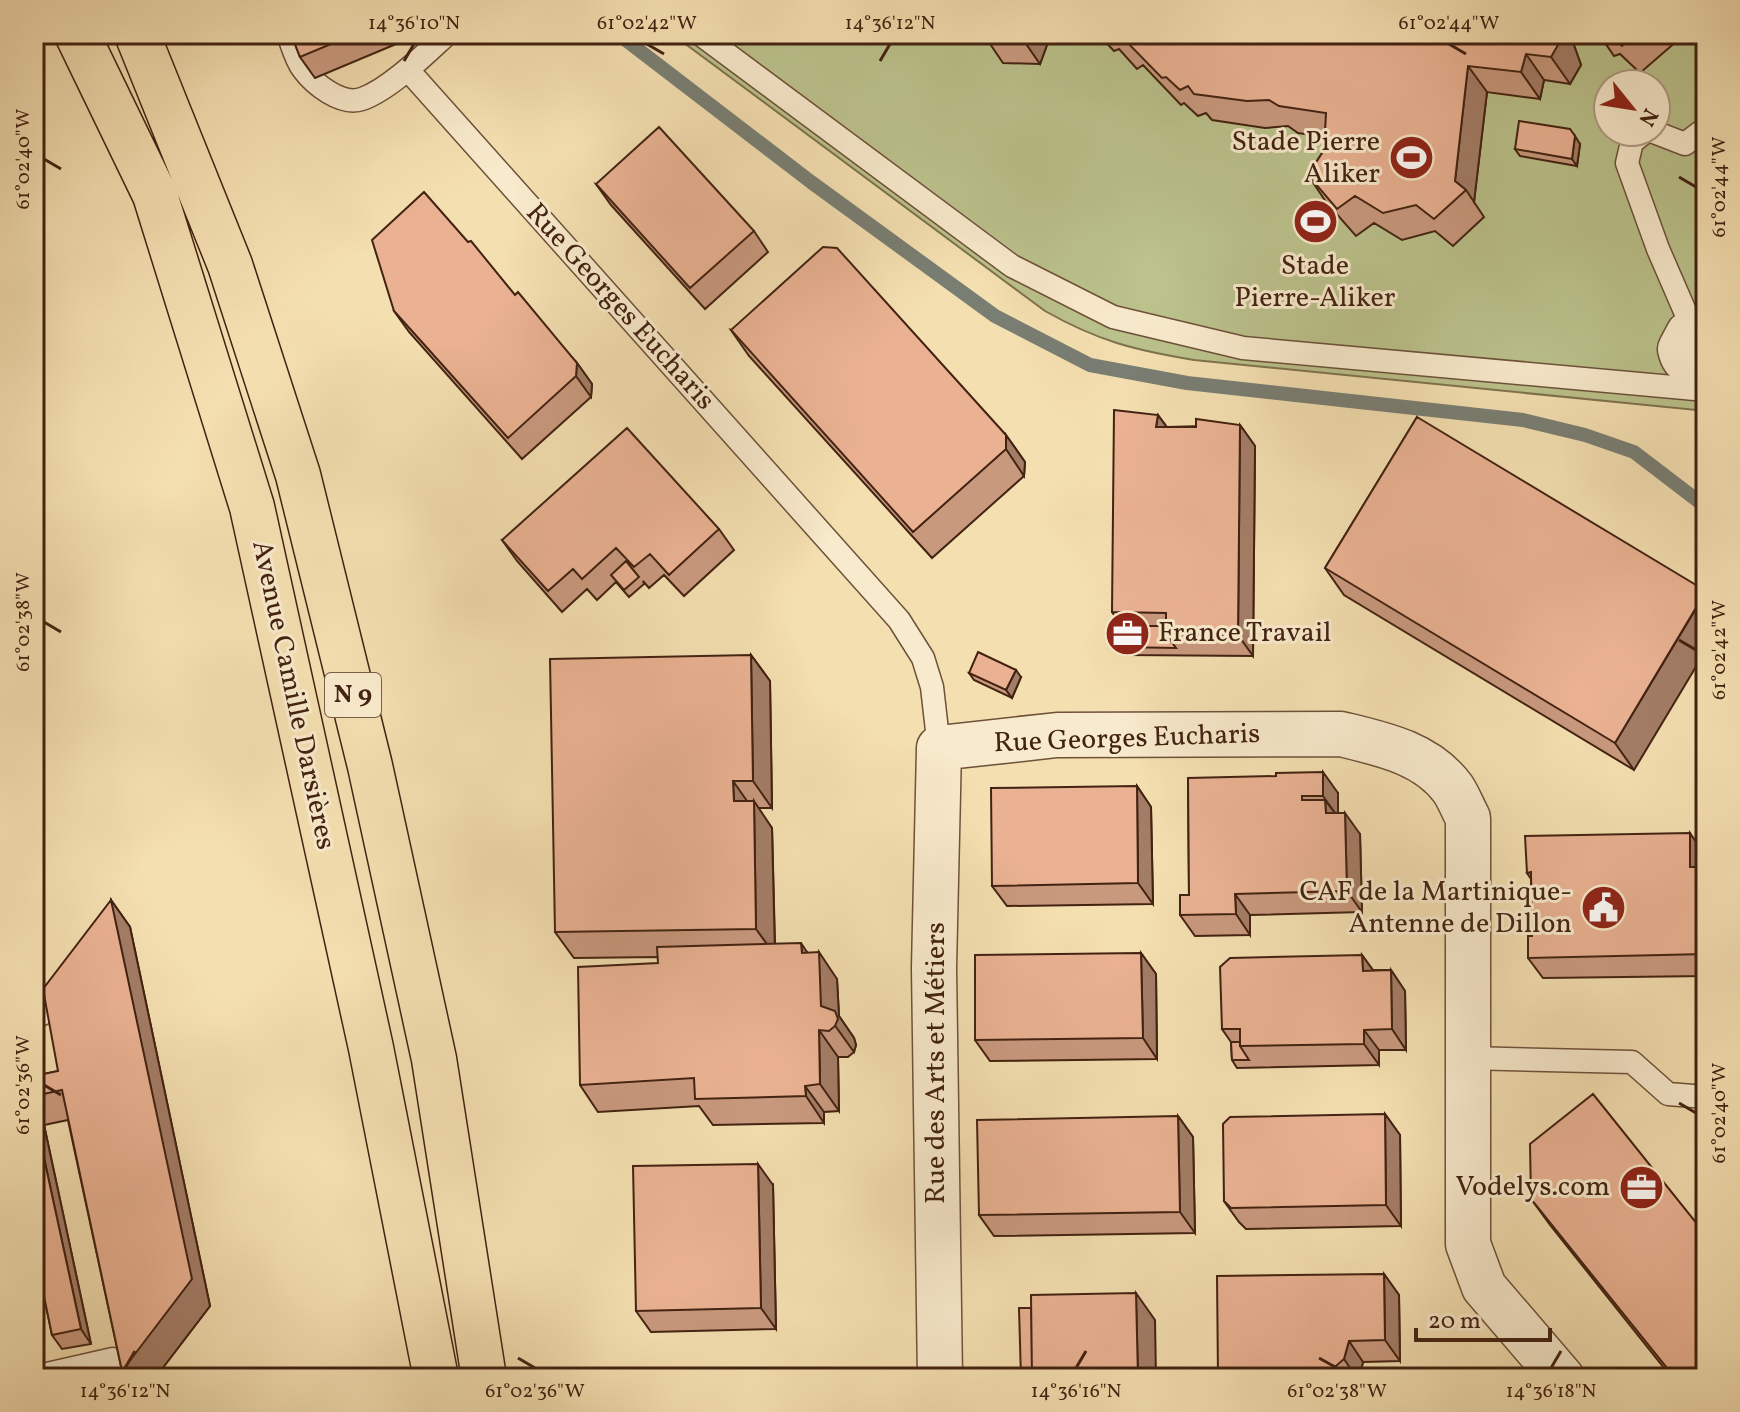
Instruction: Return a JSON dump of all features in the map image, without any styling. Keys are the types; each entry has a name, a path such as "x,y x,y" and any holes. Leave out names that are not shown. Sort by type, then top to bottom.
{"main road":[{"name":"Avenue Camille Darsières","path":"77,34 155,195 252,507 371,1048 436,1378"},
{"name":"Avenue Camille Darsières","path":"137,34 230,265 298,475 370,766 434,1059 484,1378"}],"street":[{"name":"Rue Georges Eucharis","path":"939,748 1057,735 1341,734 1387,745 1427,763 1453,789 1468,818 1468,1244 1484,1287 1562,1378"},
{"name":"Rue des Arts et Métiers","path":"939,748 934,968 940,1378"}],"lane":[{"path":"288,34 302,68 324,89 342,99 360,100 408,70 447,34"},
{"path":"700,34 1012,266 1113,317 1243,348 1706,390"},
{"name":"Rue Georges Eucharis","path":"408,70 899,620 923,658 932,687 939,748"},
{"path":"1672,139 1685,144 1706,128"},
{"path":"1631,148 1627,163 1658,249 1703,352"},
{"path":"1467,1058 1632,1062 1668,1094 1706,1097"},
{"path":"34,1377 113,1359"}],"green space":[{"name":"Stade Pierre-Aliker","path":"672,34 1706,34 1706,411 1194,360 1117,343 1045,311"}],"building":[{"path":"291,34 355,34 300,57"},
{"path":"985,34 1023,34 1022,38"},
{"name":"Stade Pierre Aliker","path":"1111,34 1420,34 1423,37 1426,34 1561,34 1562,38 1551,57 1526,54 1521,72 1468,66 1455,181 1466,190 1434,219 1416,205 1383,213 1355,196 1337,209 1308,175 1324,150 1326,113 1279,106 1269,100 1247,101 1194,94 1188,86 1180,90 1166,77 1162,78 1124,39 1118,43"},
{"path":"1608,34 1635,34 1622,46"},
{"path":"1694,34 1706,34 1706,46"},
{"path":"1519,121 1570,129 1575,136 1572,159 1515,149"},
{"path":"659,127 754,231 690,288 596,184"},
{"path":"424,192 468,242 471,241 515,295 518,292 577,363 576,376 508,438 394,311 372,240"},
{"path":"823,247 837,248 1006,435 1006,449 913,532 731,330"},
{"path":"1114,410 1158,415 1156,427 1196,427 1196,419 1240,425 1238,635 1166,634 1166,613 1112,612"},
{"path":"1417,417 1706,591 1615,743 1325,568"},
{"path":"627,428 719,529 669,575 650,554 634,567 616,548 582,579 573,569 548,591 502,540"},
{"path":"626,561 639,577 624,590 611,575"},
{"path":"1122,626 1166,626 1166,634 1176,648 1121,647"},
{"path":"978,652 1016,670 1006,690 969,673"},
{"path":"751,655 753,781 733,781 734,801 754,801 756,929 555,932 550,659"},
{"path":"1323,772 1323,796 1302,796 1302,800 1325,800 1326,813 1345,813 1347,891 1235,894 1236,914 1180,915 1180,895 1189,895 1188,778"},
{"path":"1137,786 1138,883 992,886 991,788"},
{"path":"1690,833 1690,867 1706,867 1706,954 1528,958 1528,936 1532,936 1531,872 1527,873 1525,836"},
{"path":"111,900 192,1279 122,1371 62,1090 34,1096 34,1076 58,1071 43,989"},
{"path":"801,943 802,953 819,952 821,1006 835,1011 838,1019 829,1031 819,1030 820,1084 805,1086 806,1096 695,1099 694,1078 580,1085 578,967 658,963 657,947"},
{"path":"1141,953 1143,1038 975,1040 975,955"},
{"path":"1362,955 1363,971 1391,970 1392,1029 1364,1030 1364,1044 1240,1046 1240,1029 1222,1029 1220,967 1230,958"},
{"path":"1231,1042 1240,1042 1249,1060 1232,1060"},
{"path":"1593,1094 1706,1235 1706,1378 1675,1378 1531,1199 1530,1144"},
{"path":"1385,1114 1386,1205 1231,1208 1224,1201 1223,1124 1230,1117"},
{"path":"1178,1116 1180,1212 979,1215 977,1120"},
{"path":"34,1121 81,1329 52,1335 34,1248"},
{"path":"758,1164 761,1308 636,1311 633,1166"},
{"path":"1384,1274 1385,1340 1349,1341 1344,1359 1324,1371 1218,1377 1217,1276"},
{"path":"1136,1293 1138,1378 1032,1378 1031,1295"},
{"path":"1019,1308 1031,1308 1032,1378 1021,1378"}],"waterway":[{"path":"618,34 811,182 995,316 1090,365 1187,383 1523,420 1585,435 1634,452 1706,507"}],"place":[{"name":"Stade Pierre Aliker","path":"1411,158"},
{"name":"Stade Pierre-Aliker","path":"1315,221"},
{"name":"France Travail","path":"1127,633"},
{"name":"CAF de la Martinique- Antenne de Dillon","path":"1603,908"},
{"name":"Vodelys.com","path":"1641,1187"}]}
